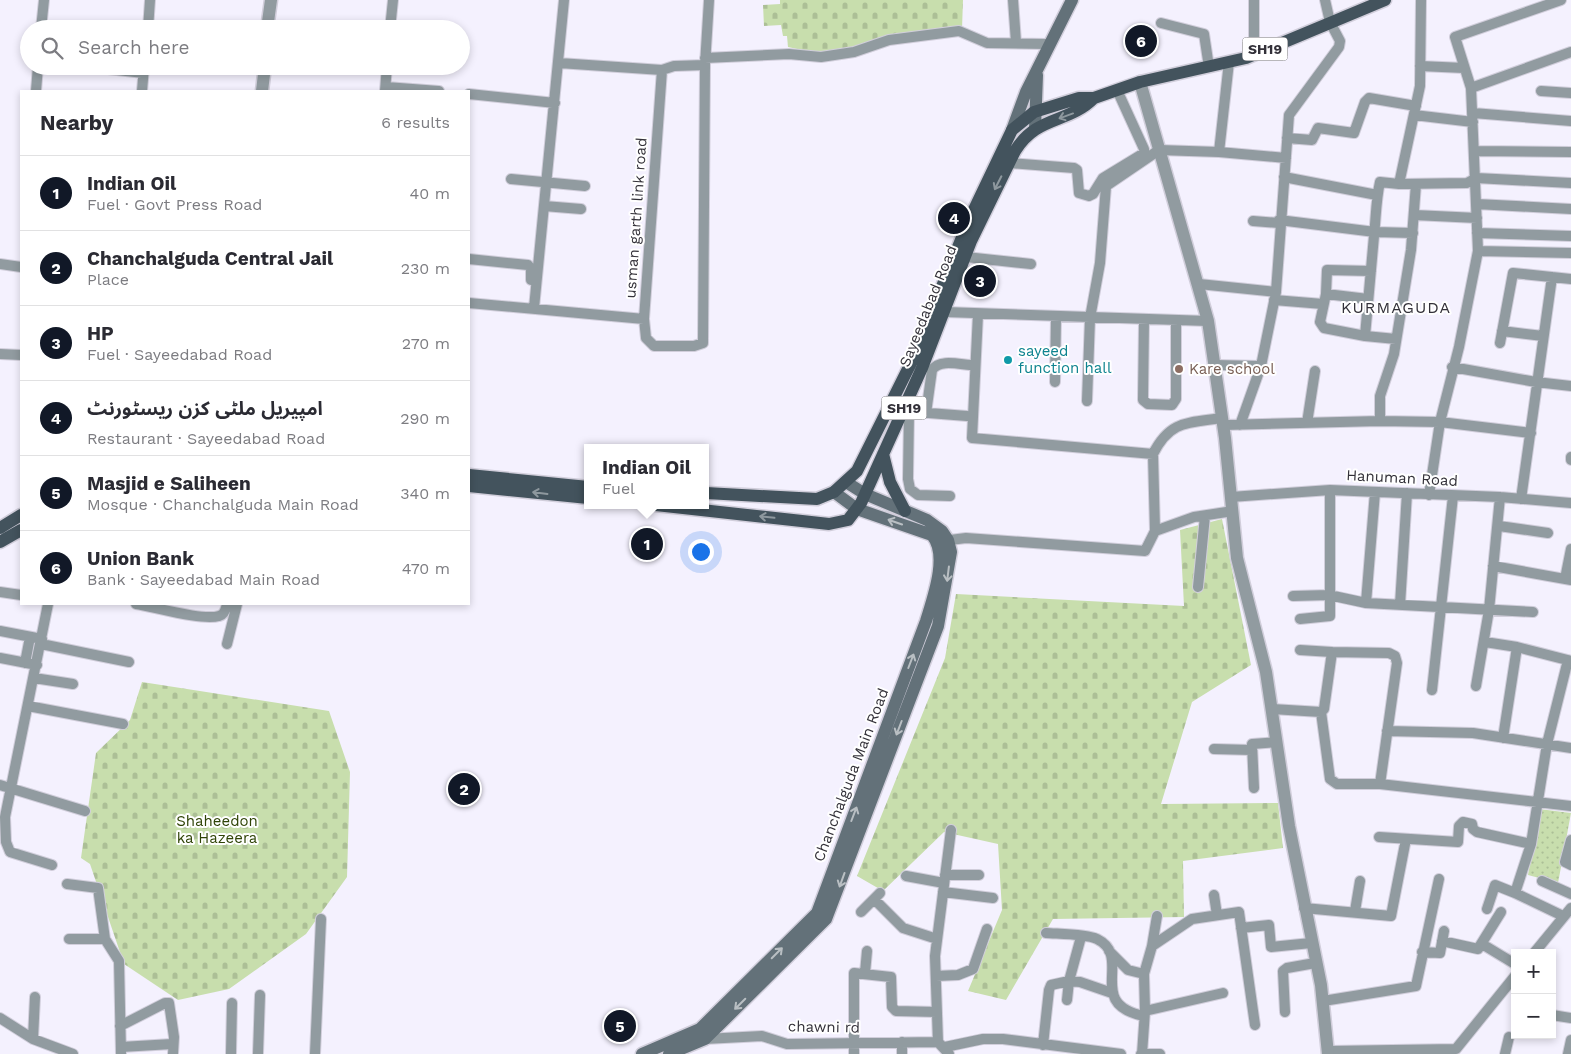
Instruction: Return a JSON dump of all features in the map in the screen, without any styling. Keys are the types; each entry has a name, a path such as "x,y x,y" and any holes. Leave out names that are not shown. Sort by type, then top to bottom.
{"main road":[{"path":"1022,139 1022,129 1012,130 1020,105 1048,44 1072,0"},
{"name":"SH19","path":"1029,115 1080,98 1094,98 1140,82 1209,67 1254,54 1385,0"},
{"path":"1029,115 1038,68"},
{"name":"SH19","path":"1035,128 1083,110 1094,98"},
{"path":"1020,105 1029,115 1035,128"},
{"name":"Sayeedabad Road","path":"846,482 857,471 911,363 969,220 1012,130 1029,115"},
{"name":"Sayeedabad Road","path":"861,502 883,454 906,412 966,256 990,200 1022,139 1035,128"},
{"path":"883,454 891,486 905,511"},
{"path":"470,475 584,487"},
{"path":"846,482 861,502 905,511 927,520 942,531 943,541"},
{"name":"SH19","path":"709,493 816,499 834,492 846,482"},
{"path":"470,486 584,498"},
{"path":"834,492 861,502 943,541"},
{"path":"692,509 829,524 848,520 861,502"},
{"path":"0,528 20,516"},
{"path":"0,542 20,531"},
{"name":"Chanchalguda Main Road","path":"669,1054 703,1034 826,919 841,883 936,611 951,552 943,541"},
{"name":"Chanchalguda Main Road","path":"642,1054 703,1034"}],"street":[{"path":"43,20 44,0"},
{"path":"149,20 150,0"},
{"path":"268,20 271,0"},
{"path":"391,20 394,0"},
{"path":"534,308 560,63 564,0"},
{"path":"644,319 646,338 654,346 694,346 703,343 705,61 710,0"},
{"path":"1013,0 1016,42"},
{"path":"1254,0 1254,54"},
{"path":"1240,425 1261,366 1275,296 1279,222 1289,115 1339,47 1340,41 1330,22 1325,0"},
{"path":"1400,184 1420,86 1421,0"},
{"path":"1429,495 1440,422 1452,367 1459,347 1478,251 1471,88 1455,37 1561,0"},
{"path":"1161,23 1204,34 1209,67"},
{"path":"560,63 662,70 705,61 789,54 821,57 854,52 889,40 959,31 987,43 1048,44"},
{"path":"1471,88 1571,52"},
{"path":"1219,152 1229,62"},
{"path":"1420,66 1464,68"},
{"name":"usman garth link road","path":"470,303 644,319 662,70"},
{"path":"36,90 37,75"},
{"path":"142,90 143,75"},
{"path":"262,90 263,75"},
{"path":"387,75 386,89 412,90"},
{"path":"1140,82 1208,321 1223,422 1237,558 1266,672 1304,908 1323,1001 1328,1052 1459,1052 1511,981"},
{"path":"1009,163 1074,168 1077,170 1079,194 1089,196 1094,194 1102,178 1144,153 1144,149 1117,90"},
{"path":"1541,91 1571,93"},
{"path":"470,94 555,103"},
{"path":"1287,138 1312,140 1318,128 1354,133 1368,98 1415,111 1473,117 1571,121"},
{"path":"1087,401 1090,318 1100,263 1106,186 1159,150 1219,152 1286,158"},
{"path":"1475,151 1571,152"},
{"path":"1284,177 1377,195"},
{"path":"1365,336 1377,195 1380,182 1400,184 1467,183 1476,178 1571,183"},
{"path":"511,180 585,186"},
{"path":"1380,421 1380,396 1396,339 1413,233 1416,184"},
{"path":"1476,204 1571,209"},
{"path":"544,206 581,209"},
{"path":"1414,215 1477,218"},
{"path":"1253,221 1375,232 1413,233"},
{"path":"1477,233 1571,236"},
{"path":"1478,251 1571,253"},
{"path":"966,256 1032,264"},
{"path":"470,258 528,265 531,269 528,304 470,298"},
{"path":"0,264 20,267"},
{"path":"1371,271 1328,269 1326,272 1320,322 1324,328 1365,336 1396,339"},
{"path":"1500,343 1513,274 1571,279"},
{"path":"1521,499 1552,277"},
{"path":"1199,284 1275,296 1324,299 1368,298"},
{"path":"945,312 1208,321"},
{"path":"978,314 972,438 1153,454"},
{"path":"1055,382 1056,317"},
{"path":"1144,320 1143,400 1148,404 1172,405 1176,402 1176,320"},
{"path":"1502,331 1543,336"},
{"path":"0,354 20,355"},
{"path":"926,413 932,370 935,366 939,363 970,365"},
{"path":"1215,365 1261,366"},
{"path":"1452,367 1536,382 1571,386"},
{"path":"1308,423 1315,371"},
{"path":"950,496 918,494 910,489 906,412 967,416"},
{"path":"943,541 966,538 1145,551 1155,532 1153,454 1162,437 1181,424 1223,422 1240,425 1380,421 1440,422 1531,433"},
{"path":"1300,619 1329,617 1330,490"},
{"name":"Hanuman Road","path":"1231,497 1330,490 1500,497 1571,503"},
{"path":"1366,603 1375,492"},
{"path":"1400,605 1407,494"},
{"path":"1432,690 1453,496"},
{"path":"1476,686 1490,610 1493,566 1499,526 1500,497"},
{"path":"1155,532 1205,516 1233,511"},
{"path":"1198,586 1205,516"},
{"path":"1499,526 1548,532"},
{"path":"1493,566 1568,579 1571,549"},
{"path":"0,592 20,595"},
{"path":"1293,596 1329,595 1366,603 1533,612"},
{"path":"48,605 5,817 6,842 10,852 52,865"},
{"path":"141,605 190,614 219,616 224,613 227,605"},
{"path":"227,644 237,605"},
{"path":"0,632 30,637 129,662"},
{"path":"25,663 30,637"},
{"path":"1485,642 1517,647 1569,661 1547,744 1531,844 1515,893"},
{"path":"1503,738 1517,647"},
{"path":"1300,650 1389,653 1395,656 1396,663 1380,784"},
{"path":"1332,652 1326,705 1321,712 1332,782 1380,784 1571,806"},
{"path":"0,658 36,665"},
{"path":"34,678 72,684"},
{"path":"28,706 123,724"},
{"path":"1272,710 1321,712"},
{"path":"1387,731 1473,733 1571,748"},
{"path":"1254,788 1252,744 1277,742"},
{"path":"1214,749 1252,750"},
{"path":"0,785 85,811"},
{"path":"1379,837 1458,842 1459,826 1463,822 1472,824 1473,829 1477,832 1531,844"},
{"path":"944,1048 937,1012 937,939 951,830"},
{"path":"1304,908 1356,911 1391,916 1406,839"},
{"path":"1571,840 1565,862 1571,865"},
{"path":"944,884 979,874"},
{"path":"906,876 944,884 993,898"},
{"path":"1323,1001 1413,988 1419,980 1422,952 1438,879"},
{"path":"1356,911 1360,881"},
{"path":"1542,881 1571,894"},
{"path":"67,884 98,888 105,940 119,961 120,1026 121,1050 173,1049 174,1037 169,1004 165,1003 120,1026"},
{"path":"1487,910 1495,885 1569,911 1537,949"},
{"path":"1214,895 1217,915"},
{"path":"861,912 877,896 903,928 937,939"},
{"path":"1152,946 1192,919 1239,912 1255,1025"},
{"path":"1442,941 1476,950 1482,944 1501,912"},
{"path":"1157,916 1152,946 1144,974 1142,1054 1160,1054"},
{"path":"315,1054 321,919"},
{"path":"1241,928 1268,925 1271,947 1311,943"},
{"path":"936,976 958,975 973,969 987,930"},
{"path":"1422,952 1439,954 1444,931"},
{"path":"1046,933 1096,938 1106,945 1113,968 1112,994 1115,1002 1133,1013 1144,1013 1223,993"},
{"path":"1067,1000 1069,981 1081,937"},
{"path":"69,939 105,940"},
{"path":"1482,944 1511,962"},
{"path":"865,973 867,951"},
{"path":"1109,951 1128,970 1144,974"},
{"path":"1285,1012 1283,972 1287,968 1316,963"},
{"path":"854,1049 853,975 856,972 891,976 892,1007 896,1011 937,1012"},
{"path":"1043,1045 1051,985 1069,981 1080,982 1112,994"},
{"path":"258,1054 260,995"},
{"path":"33,1039 35,997"},
{"path":"231,1054 232,1003"},
{"path":"1556,1016 1571,1018"},
{"path":"0,1018 33,1039 73,1054"},
{"name":"chawni rd","path":"703,1034 762,1036 787,1044 854,1049 902,1042 944,1048 983,1039 1121,1054"},
{"path":"1505,1054 1509,1037"},
{"path":"1568,1054 1571,1040"},
{"path":"902,1042 902,1054"}],"green space":[{"path":"780,0 963,0 962,29 865,45 825,55 788,47 787,36 783,36 781,25 764,26 763,5 780,4"},
{"path":"1222,519 1251,665 1192,702 1161,804 1278,803 1283,848 1183,861 1184,917 1053,919 1006,1000 968,991 1002,910 998,844 944,832 883,891 857,876 945,658 956,594 1184,606 1180,530"},
{"name":"Shaheedon ka Hazeera","path":"142,682 329,711 350,772 347,877 306,934 229,989 178,1000 124,964 90,864 81,858 96,753 130,720"},
{"path":"1539,809 1571,813 1558,883 1528,875"}],"place":[{"name":"Union Bank","path":"1141,41"},
{"name":"امپیریل ملٹی کزن ریسٹورنٹ","path":"954,218"},
{"name":"HP","path":"980,281"},
{"name":"sayeed function hall","path":"1008,360"},
{"name":"Kare school","path":"1179,369"},
{"name":"Indian Oil","path":"647,544"},
{"name":"Chanchalguda Central Jail","path":"464,789"},
{"name":"Masjid e Saliheen","path":"620,1026"}],"district":[{"name":"KURMAGUDA","path":"1396,307"}]}
